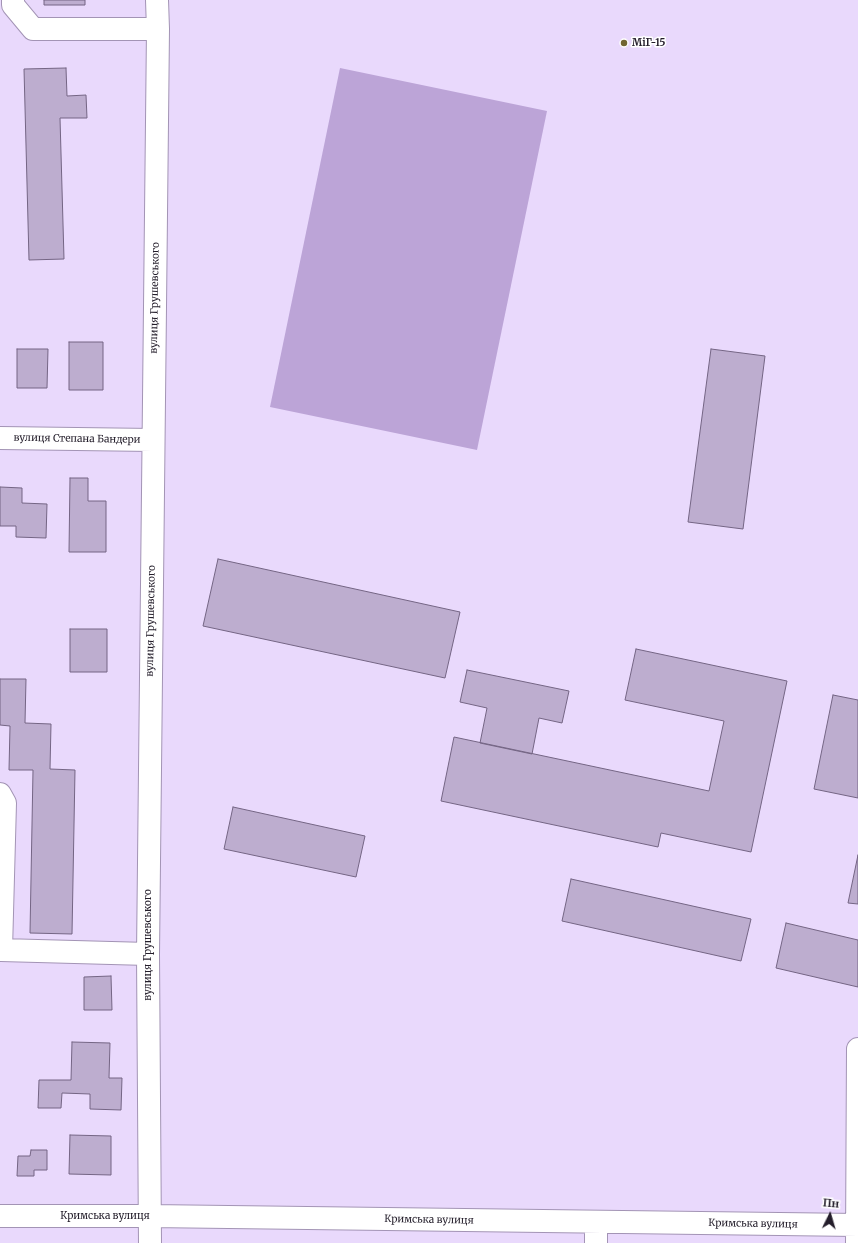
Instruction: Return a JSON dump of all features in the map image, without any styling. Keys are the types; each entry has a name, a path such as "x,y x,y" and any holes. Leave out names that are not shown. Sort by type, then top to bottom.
{"street":[{"path":"13,0 13,5 33,29 158,28"},
{"name":"вулиця Грушевського","path":"150,1243 148,954 158,28 157,0"},
{"name":"вулиця Степана Бандери","path":"0,438 154,440"},
{"path":"0,794 5,803 1,950 148,954"},
{"path":"857,1231 858,1049"},
{"name":"Кримська вулиця","path":"0,1216 150,1216 596,1233 857,1231"}],"shaded area":[{"path":"340,68 547,111 477,450 270,407"}],"building":[{"path":"44,0 85,0 85,5 44,5"},
{"path":"66,68 67,96 86,95 87,118 60,118 64,259 29,260 24,69"},
{"path":"69,342 103,342 103,390 69,390"},
{"path":"17,349 48,349 47,388 17,388"},
{"path":"711,349 765,356 743,529 688,522"},
{"path":"70,478 88,478 88,501 106,501 106,552 69,552"},
{"path":"0,487 22,488 22,503 47,504 46,538 16,537 16,526 0,526"},
{"path":"218,559 460,612 445,678 203,626"},
{"path":"70,629 107,629 107,672 70,672"},
{"path":"636,649 787,681 751,852 661,833 658,847 441,801 454,737 709,791 724,721 625,700"},
{"path":"467,670 569,691 562,723 539,718 532,754 480,743 487,708 460,702"},
{"path":"0,679 26,679 25,723 51,724 50,769 75,770 72,934 30,933 33,770 9,770 10,726 0,725"},
{"path":"833,695 858,700 858,798 814,789"},
{"path":"233,807 365,836 356,877 224,849"},
{"path":"858,855 858,904 848,903"},
{"path":"571,879 751,919 741,961 562,921"},
{"path":"786,923 858,940 858,987 776,968"},
{"path":"111,976 112,1010 84,1010 84,977"},
{"path":"72,1042 110,1043 109,1078 122,1078 121,1110 90,1109 90,1094 62,1093 61,1108 38,1108 39,1080 71,1080"},
{"path":"70,1135 111,1136 111,1175 69,1174"},
{"path":"31,1150 47,1150 47,1170 34,1170 34,1176 17,1176 18,1156 30,1156"}],"place":[{"name":"МіГ-15","path":"624,43"}]}
